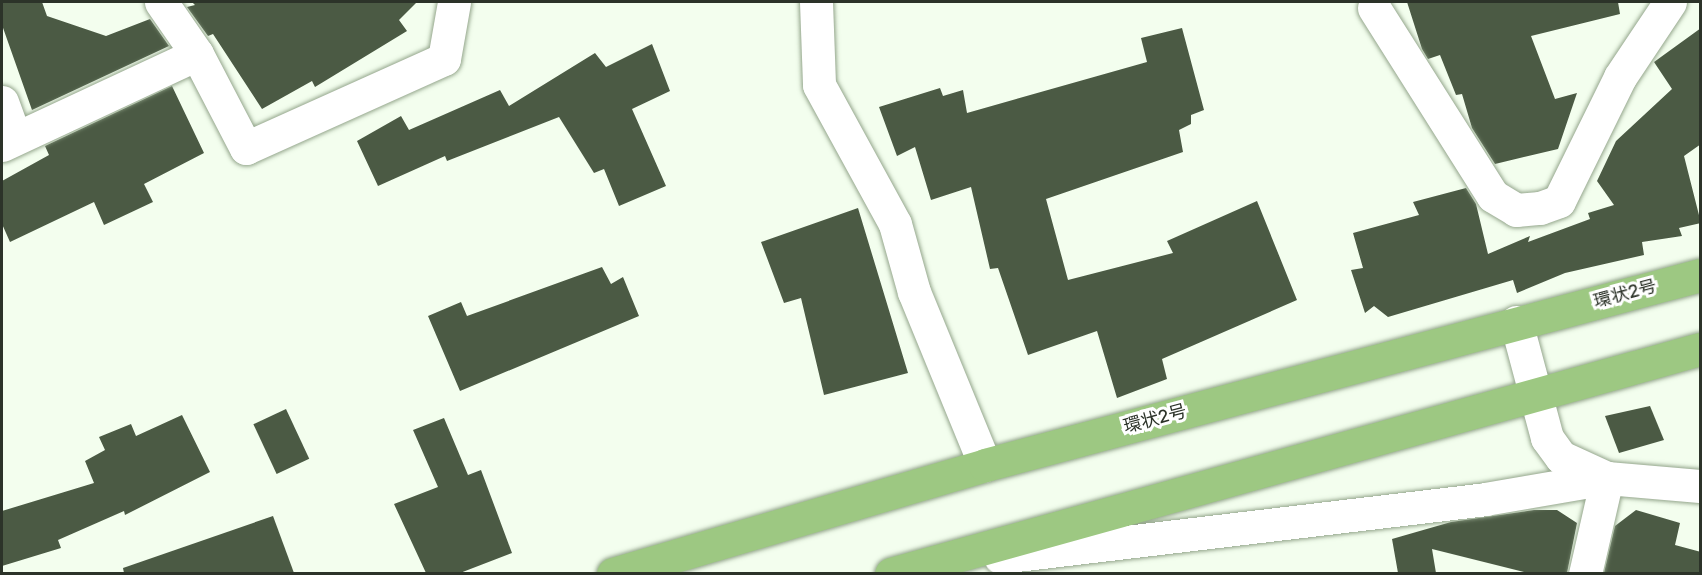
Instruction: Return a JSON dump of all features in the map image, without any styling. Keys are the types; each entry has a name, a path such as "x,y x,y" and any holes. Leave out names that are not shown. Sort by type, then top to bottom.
{"main road":[{"name":"環状2号","path":"613,573 986,465 1516,322 1701,275"},
{"path":"891,573 1701,349"}],"street":[{"path":"161,2 197,54 246,148 444,58 454,2"},
{"path":"816,2 819,86 895,224 914,292 986,465"},
{"path":"1374,8 1493,196 1516,210 1540,208 1558,201 1620,77 1670,2"},
{"path":"2,102 8,141 197,54"},
{"path":"1516,322 1547,438 1561,457 1607,478"},
{"path":"1585,573 1607,478"},
{"path":"938,573 1024,550 1237,530 1607,478 1701,486"}],"building":[{"path":"2,2 42,2 47,16 106,36 150,19 169,46 32,110 2,25"},
{"path":"192,2 417,2 399,20 407,31 315,87 312,81 262,109 213,34 208,36 187,7 195,5"},
{"path":"1407,2 1618,2 1620,14 1531,36 1555,99 1577,93 1558,149 1495,164 1472,128 1462,94 1456,95 1440,55 1428,59 1422,49"},
{"path":"1182,28 1204,110 1191,115 1191,124 1179,130 1183,152 1046,199 1068,280 1173,253 1167,241 1257,201 1297,300 1162,359 1167,379 1117,398 1097,331 1028,355 998,268 990,269 971,187 931,200 915,147 897,156 879,107 940,88 943,96 963,90 967,113 1147,62 1141,38"},
{"path":"1701,28 1701,144 1684,156 1701,223 1679,228 1682,236 1642,242 1644,255 1565,273 1517,293 1513,280 1388,317 1374,306 1365,313 1351,270 1363,268 1353,233 1419,215 1413,202 1466,188 1476,204 1488,254 1530,236 1528,242 1590,219 1588,213 1614,205 1597,181 1616,141 1672,89 1654,62"},
{"path":"652,44 670,91 632,109 666,186 619,206 604,169 594,173 559,117 447,161 445,156 378,186 357,141 401,116 409,130 500,90 509,106 595,53 606,67"},
{"path":"172,86 204,153 144,184 153,202 104,225 94,202 10,242 2,224 2,181 49,155 45,146"},
{"path":"858,208 908,373 824,395 801,298 784,303 761,242"},
{"path":"602,267 611,284 623,277 639,316 460,391 428,316 461,302 467,316"},
{"path":"1650,406 1664,440 1619,453 1605,416"},
{"path":"286,409 309,459 277,474 253,424"},
{"path":"182,415 210,472 125,515 124,511 58,540 61,548 2,566 2,511 94,483 85,461 105,450 99,437 131,424 136,436"},
{"path":"444,418 468,475 481,470 512,553 460,573 426,573 394,504 438,487 413,430"},
{"path":"1534,510 1557,510 1577,523 1567,573 1528,573 1432,549 1436,573 1398,573 1392,539 1451,522"},
{"path":"1636,510 1680,523 1675,545 1701,552 1701,573 1604,573 1615,526"},
{"path":"273,516 294,573 124,573 123,568"}]}
